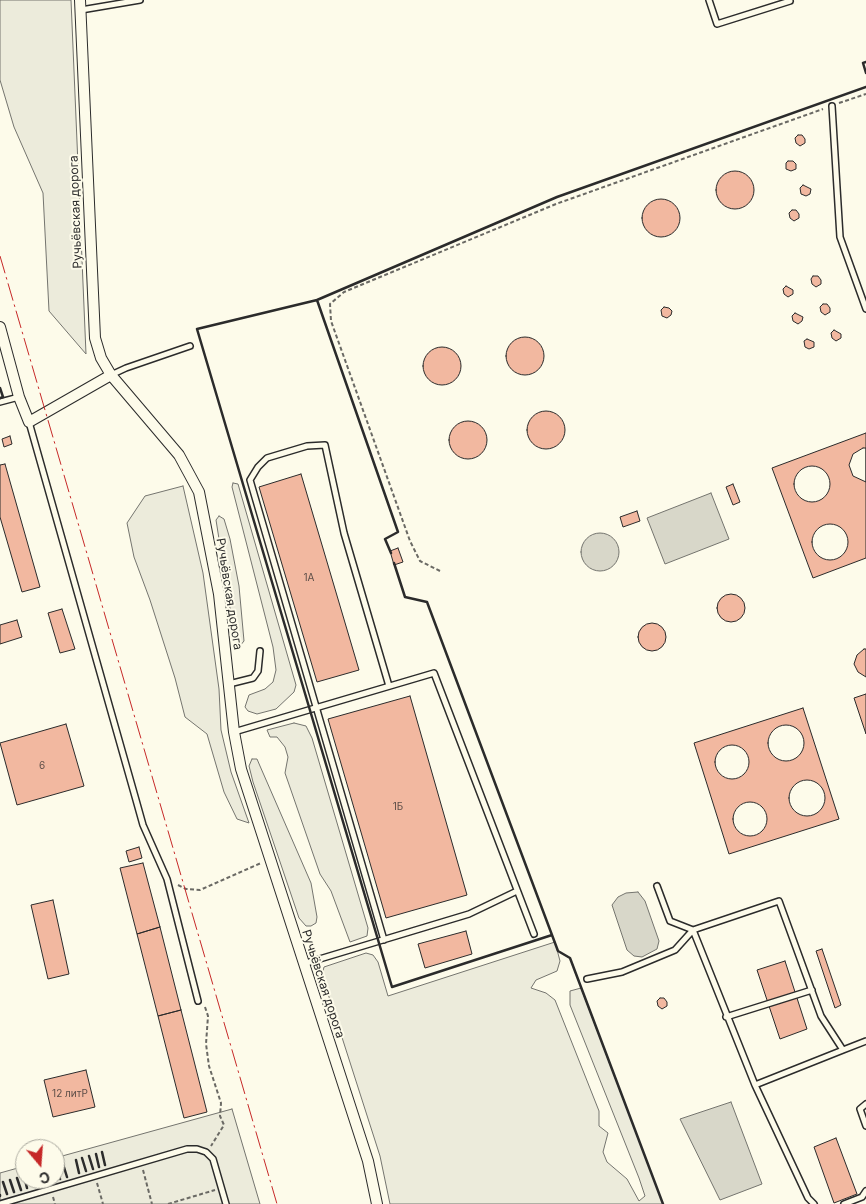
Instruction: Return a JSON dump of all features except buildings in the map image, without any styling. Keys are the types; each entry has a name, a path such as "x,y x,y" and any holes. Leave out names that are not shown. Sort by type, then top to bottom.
{"street":[{"name":"Ручьёвская дорога","path":"80,5 93,319 101,358 111,375 179,455 198,492 219,594 234,732 242,769 303,964 368,1161 377,1204"},
{"path":"0,327 19,397 29,422 111,375"}],"lane":[{"path":"80,5 140,0"},
{"path":"709,0 717,24 790,1"},
{"path":"832,106 840,237 866,309"},
{"path":"111,375 190,346"},
{"path":"0,402 19,397"},
{"path":"29,422 143,824 167,879 198,1001"},
{"path":"384,940 250,480 258,467 267,458 307,446 325,445 344,533 388,686"},
{"path":"229,684 253,678 258,671 260,651"},
{"path":"234,732 434,673 534,934"},
{"path":"657,886 670,921 693,930 726,1017 755,1085 808,1198 814,1204"},
{"path":"303,964 468,914 517,890"},
{"path":"587,979 622,972 675,950 693,930 779,901 821,1016 843,1050"},
{"path":"726,1017 812,990"},
{"path":"755,1085 866,1041"},
{"path":"866,1104 860,1109 866,1126"},
{"path":"0,1204 187,1149 198,1149 206,1152 213,1160 226,1204"},
{"path":"844,1204 862,1196 866,1191"}],"path":[{"path":"440,571 420,561 410,542 331,321 330,304 344,292 556,204 866,94"},
{"path":"167,879 186,889 200,890 221,879 270,860"},
{"path":"198,1001 207,1008 206,1044 209,1066 220,1103 220,1116 224,1125 206,1152"},
{"path":"140,1163 152,1204"},
{"path":"95,1176 103,1204"},
{"path":"168,1204 222,1188"}],"shaded area":[{"path":"0,0 71,0 86,354 49,311 43,193 14,127 0,80"},
{"path":"233,483 238,484 296,685 294,692 276,709 257,714 248,711 245,707 249,695 265,689 273,682 276,670 273,647 232,487"},
{"path":"183,486 203,573 219,689 221,730 231,772 249,823 237,819 224,792 207,734 185,717 175,678 134,557 127,523 145,496"},
{"path":"711,493 729,539 665,564 647,518"},
{"path":"219,516 224,519 230,539 239,586 244,641 239,647 236,646 216,520"},
{"path":"600,533 613,539 619,552 613,565 600,571 587,565 581,552 587,539"},
{"path":"294,723 306,726 312,738 368,928 367,936 350,942 331,891 320,874 285,773 288,757 285,747 277,737 270,737 267,730"},
{"path":"252,759 257,759 311,883 317,917 316,923 311,926 306,926 299,918 253,782 249,766"},
{"path":"638,892 645,901 659,941 657,949 642,957 634,956 627,950 612,905 618,897 626,893"},
{"path":"555,942 560,961 557,971 536,980 531,988 546,993 555,1000 599,1111 599,1126 608,1133 603,1152 607,1162 627,1179 639,1201 645,1196 639,1178 570,1005 570,991 581,988 663,1204 390,1204 380,1156 322,975 324,967 366,953 373,955 378,962 388,996"},
{"path":"731,1102 762,1184 720,1200 680,1119"},
{"path":"232,1109 260,1204 0,1204 0,1173 15,1169 15,1189 65,1189 65,1155"}],"wall":[{"path":"866,62 863,63 866,73"},
{"path":"391,553 385,539 398,532 317,300 557,197 866,87"},
{"path":"317,300 197,329 392,987 552,935"},
{"path":"0,388 3,397 0,398"},
{"path":"394,563 405,597 427,602 558,951 570,958 663,1204"},
{"path":"102,1152 105,1165"},
{"path":"96,1154 99,1167"},
{"path":"89,1156 93,1169"},
{"path":"82,1158 86,1171"},
{"path":"76,1160 79,1173"},
{"path":"65,1170 67,1177"},
{"path":"10,1180 14,1192"},
{"path":"3,1182 7,1194"}],"power":[{"path":"0,256 277,1204"}]}
